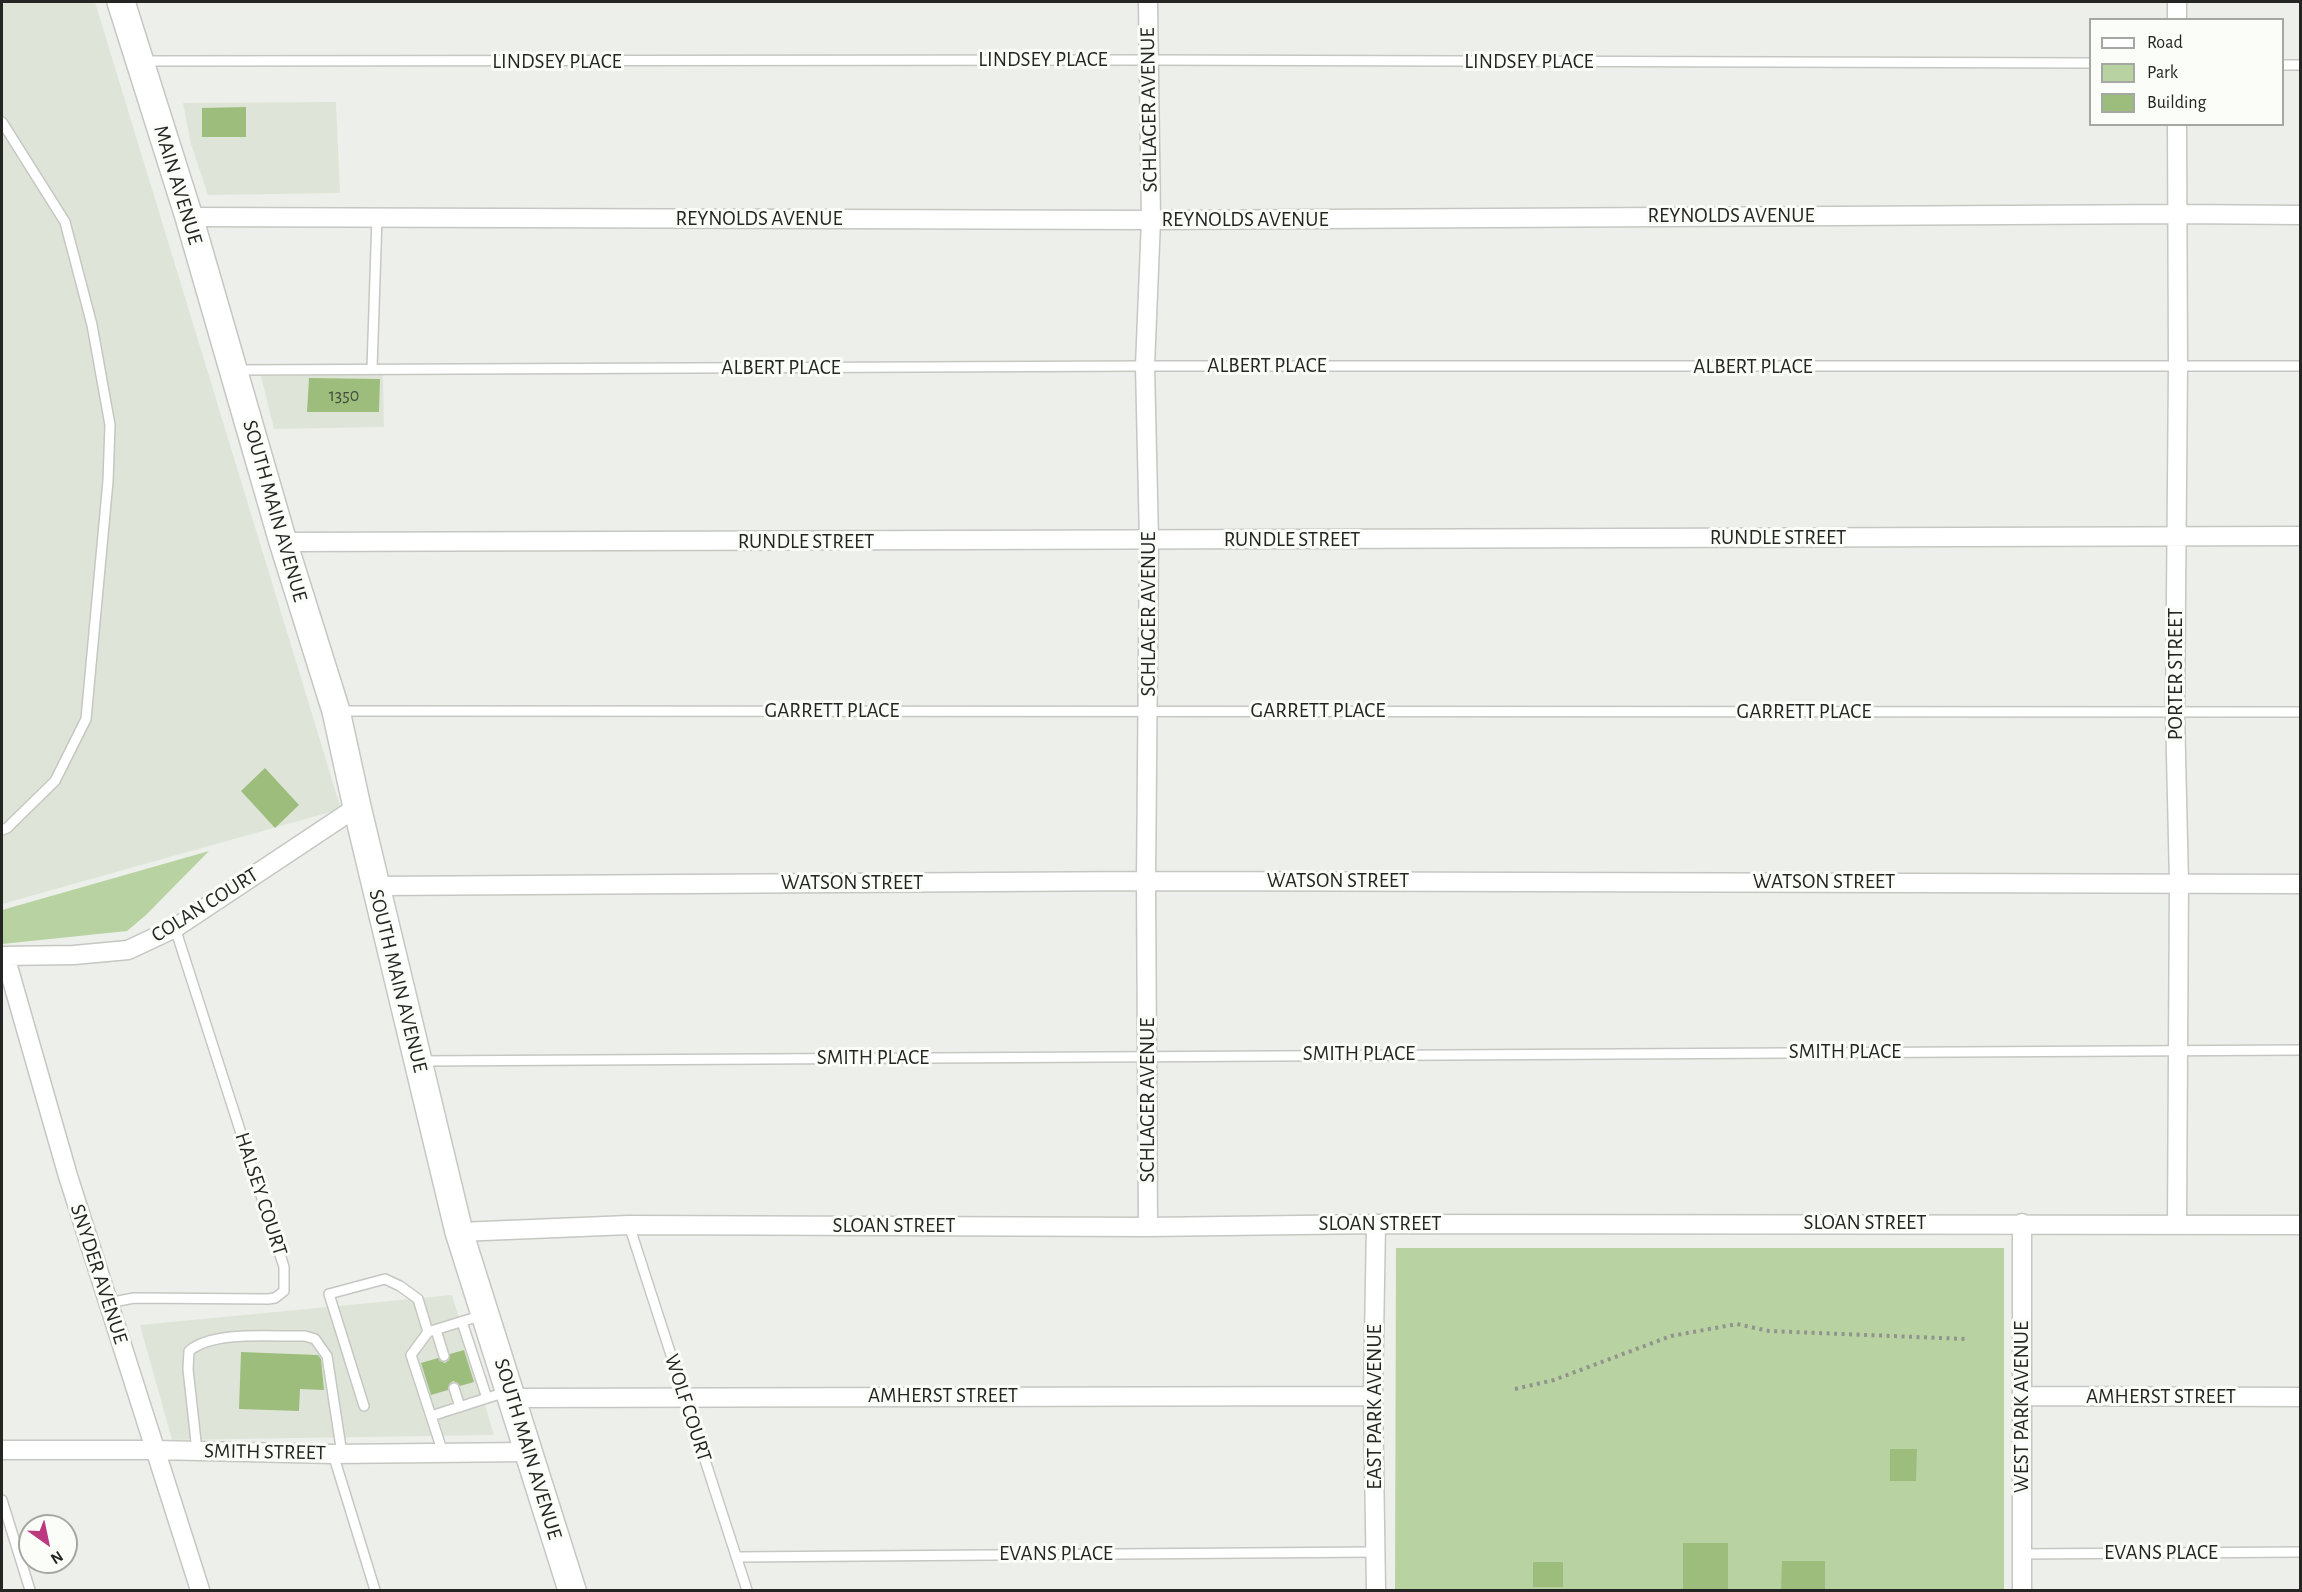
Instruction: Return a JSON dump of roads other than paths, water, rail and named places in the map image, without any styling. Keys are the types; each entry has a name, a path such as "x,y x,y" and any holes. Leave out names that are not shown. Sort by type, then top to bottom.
{"main road":[{"name":"MAIN AVENUE","path":"121,2 189,217 234,370"},
{"name":"SOUTH MAIN AVENUE","path":"234,370 283,542 336,711 459,1232 474,1318 503,1395 529,1452 572,1590"}],"street":[{"name":"SCHLAGER AVENUE","path":"1148,2 1151,220 1145,366 1149,541 1146,880 1149,1055 1148,1227"},
{"path":"2177,2 2177,18"},
{"name":"PORTER STREET","path":"2177,126 2179,214 2175,712 2179,883 2177,1224"},
{"name":"REYNOLDS AVENUE","path":"189,217 1151,220 2301,215"},
{"name":"RUNDLE STREET","path":"283,542 2301,536"},
{"name":"COLAN COURT","path":"3,956 74,955 128,950 175,928 357,807"},
{"name":"WATSON STREET","path":"376,886 1146,880 2301,884"},
{"name":"SNYDER AVENUE","path":"3,956 68,1176 200,1590"},
{"name":"WEST PARK AVENUE","path":"2022,1223 2022,1590"},
{"name":"SLOAN STREET","path":"459,1232 629,1225 1148,1227 1376,1224 2301,1224"},
{"name":"EAST PARK AVENUE","path":"1376,1224 1373,1396 1376,1590"},
{"name":"AMHERST STREET","path":"503,1395 1373,1396"},
{"name":"AMHERST STREET","path":"2022,1396 2301,1397"},
{"name":"SMITH STREET","path":"2,1450 197,1450 338,1454 529,1452"}],"lane":[{"name":"LINDSEY PLACE","path":"140,61 1148,60 2089,63"},
{"path":"2284,65 2301,65"},
{"path":"2,122 65,222 92,325 110,425 108,481 86,719 55,781 7,828 2,830"},
{"path":"372,369 377,218"},
{"name":"ALBERT PLACE","path":"234,370 1145,366 2301,366"},
{"name":"GARRETT PLACE","path":"336,711 2301,712"},
{"name":"HALSEY COURT","path":"108,1303 134,1298 268,1299 276,1298 284,1291 285,1267 175,928"},
{"name":"SMITH PLACE","path":"418,1061 2301,1050"},
{"name":"WOLF COURT","path":"629,1225 747,1590"},
{"path":"364,1406 329,1294 385,1279 400,1286 418,1299 444,1356"},
{"path":"443,1453 411,1355 432,1331 474,1318"},
{"path":"197,1450 188,1369 189,1351 207,1340 305,1336 315,1339 327,1356 338,1454 375,1590"},
{"path":"454,1388 460,1407"},
{"path":"431,1416 503,1395"},
{"path":"2,1500 30,1590"},
{"name":"EVANS PLACE","path":"736,1557 1376,1552"},
{"name":"EVANS PLACE","path":"2022,1554 2301,1552"}]}
